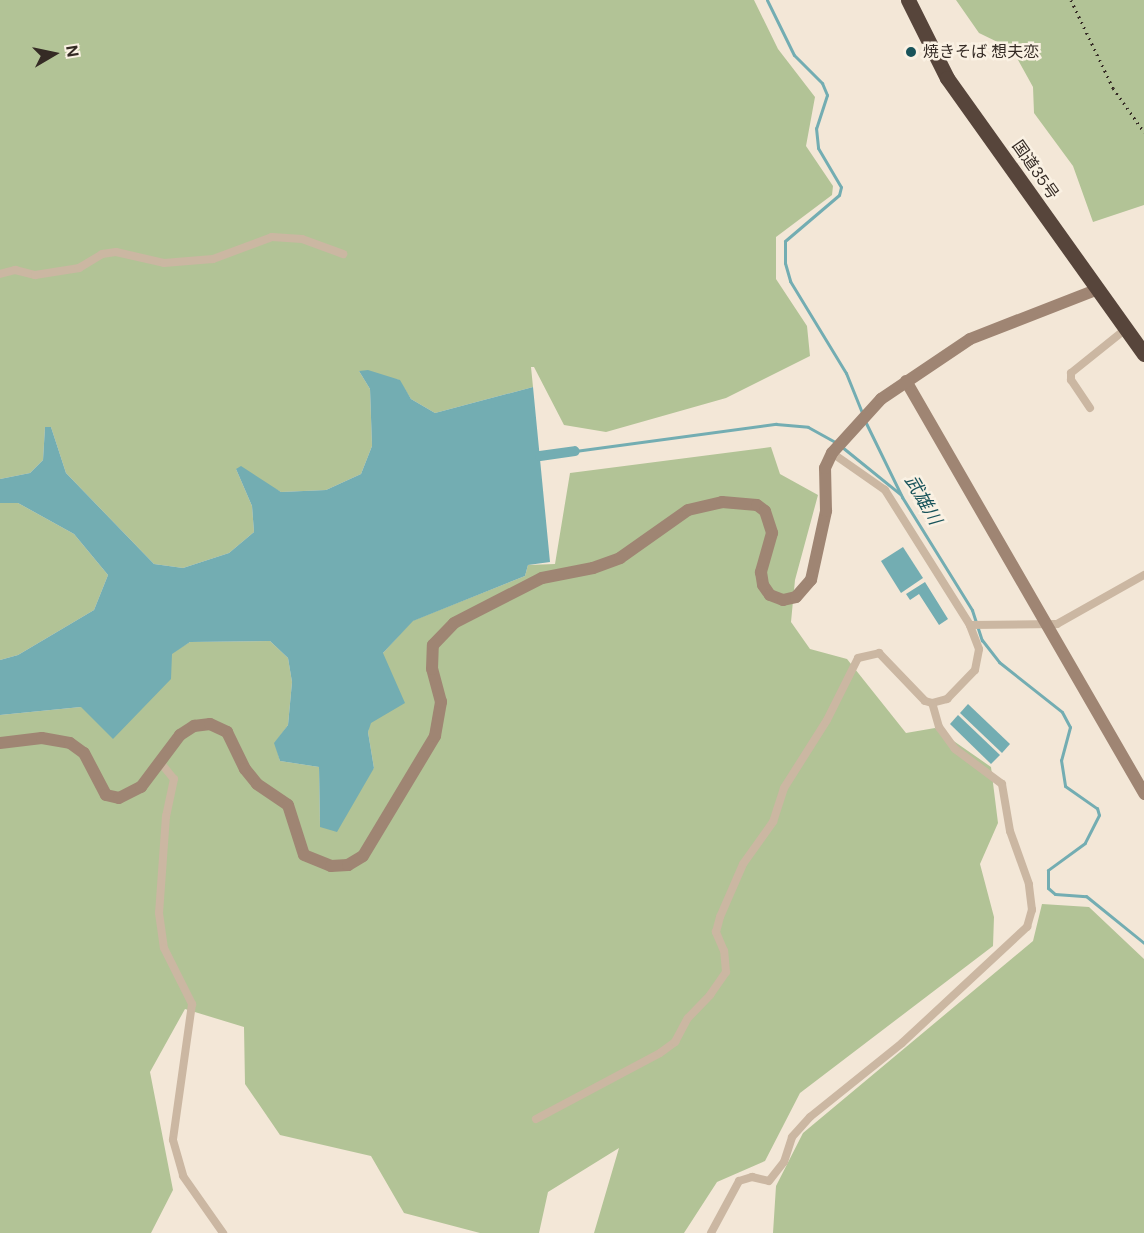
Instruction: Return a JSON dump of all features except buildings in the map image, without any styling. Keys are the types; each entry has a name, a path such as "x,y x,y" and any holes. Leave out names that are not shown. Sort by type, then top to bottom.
{"highway":[{"name":"国道35号","path":"909,0 947,78 1144,354"}],"street":[{"path":"0,274 15,270 35,275 79,268 102,254 116,252 164,262 202,260 272,237 302,238 343,254"},
{"path":"0,742 42,738 70,743 84,753 106,795 118,798 141,787 180,735 194,726 210,724 227,732 245,769 257,784 288,805 304,855 331,866 348,865 363,856 435,736 441,702 432,669 433,645 454,623 542,578 593,568 620,558 688,510 722,502 757,506 765,511 772,533 761,572 763,585 770,595 783,600 796,597 811,580 826,511 825,468 837,448 878,402 970,339 1098,289"},
{"path":"1090,408 1071,380 1071,373 1126,329"},
{"path":"906,381 1144,794"},
{"path":"536,1119 660,1053 675,1042 688,1018 710,995 726,972 724,951 716,932 720,917 743,864 773,822 784,788 827,720 858,658 879,653 925,701 932,703 947,699 975,670 979,650 970,625 885,490 837,448"},
{"path":"970,625 1048,626 1058,624 1144,575"},
{"path":"711,1233 739,1181 752,1177 769,1181 784,1162 792,1137 810,1117 967,985 1021,936 1031,918 1029,884 1010,831 1002,784 955,749 939,727 932,703"},
{"path":"160,762 174,779 166,816 159,913 164,948 192,1004 173,1140 183,1176 224,1233"}],"green space":[{"path":"0,0 754,0 778,49 815,97 806,146 833,186 832,195 776,237 776,279 807,326 810,356 726,398 606,432 564,425 534,367 531,367 533,387 435,413 411,399 399,380 359,371 370,389 372,446 361,474 326,490 281,492 236,469 252,506 254,532 229,553 183,568 154,564 66,473 51,427 45,427 43,460 30,473 0,479"},
{"path":"956,0 1144,0 1144,205 1093,222 1073,166 1034,113 1033,87 1012,49 979,33"},
{"path":"771,447 780,474 818,495 795,580 791,622 810,649 847,659 906,733 935,728 991,767 998,823 980,864 994,917 993,946 800,1093 765,1161 717,1182 684,1233 594,1233 619,1148 548,1192 539,1233 480,1233 404,1213 371,1156 280,1135 245,1084 244,1027 185,1009 150,1072 173,1190 151,1233 0,1233 0,715 81,707 190,642 270,641 288,658 292,682 288,725 275,743 280,761 319,767 320,827 374,768 368,732 383,653 412,621 525,576 528,565 555,564 570,473"},
{"path":"0,503 18,503 74,534 108,575 94,610 18,655 0,660"},
{"path":"1042,904 1089,907 1144,959 1144,1233 773,1233 776,1186 803,1133 1033,941"}],"water":[{"path":"368,370 400,380 411,399 435,413 533,387 550,562 528,565 525,576 413,621 383,653 405,703 371,723 368,732 374,768 337,832 320,827 319,767 280,761 274,743 288,725 292,682 288,658 270,641 190,642 172,654 171,679 113,739 81,707 0,715 0,660 18,655 94,610 108,575 74,534 18,503 0,503 0,479 30,473 43,460 45,427 51,427 66,473 154,564 183,568 229,553 254,532 252,506 236,469 241,466 281,492 326,490 361,474 372,446 370,389 359,371"},
{"path":"903,547 923,578 901,593 881,561"},
{"path":"925,582 948,619 939,625 919,594 910,600 906,594"},
{"path":"968,704 1010,744 1002,753 960,713"},
{"path":"958,715 1000,755 991,764 950,724"}],"waterway":[{"name":"武雄川","path":"767,0 794,55 822,83 827,95 816,128 818,148 841,187 839,195 785,241 785,263 790,281 846,373 863,415"},
{"name":"武雄川","path":"865,421 902,497 972,610 982,640 999,662 1062,712 1070,727 1061,760 1065,786 1097,808 1099,815 1085,843 1048,870 1048,888 1055,894 1086,896 1144,943"},
{"path":"575,451 776,424 808,427 837,443"},
{"path":"842,447 900,494"},
{"path":"540,456 575,451"}],"railway":[{"path":"1071,0 1113,88 1144,132"}],"place":[{"name":"焼きそば 想夫恋","path":"911,52"}]}
